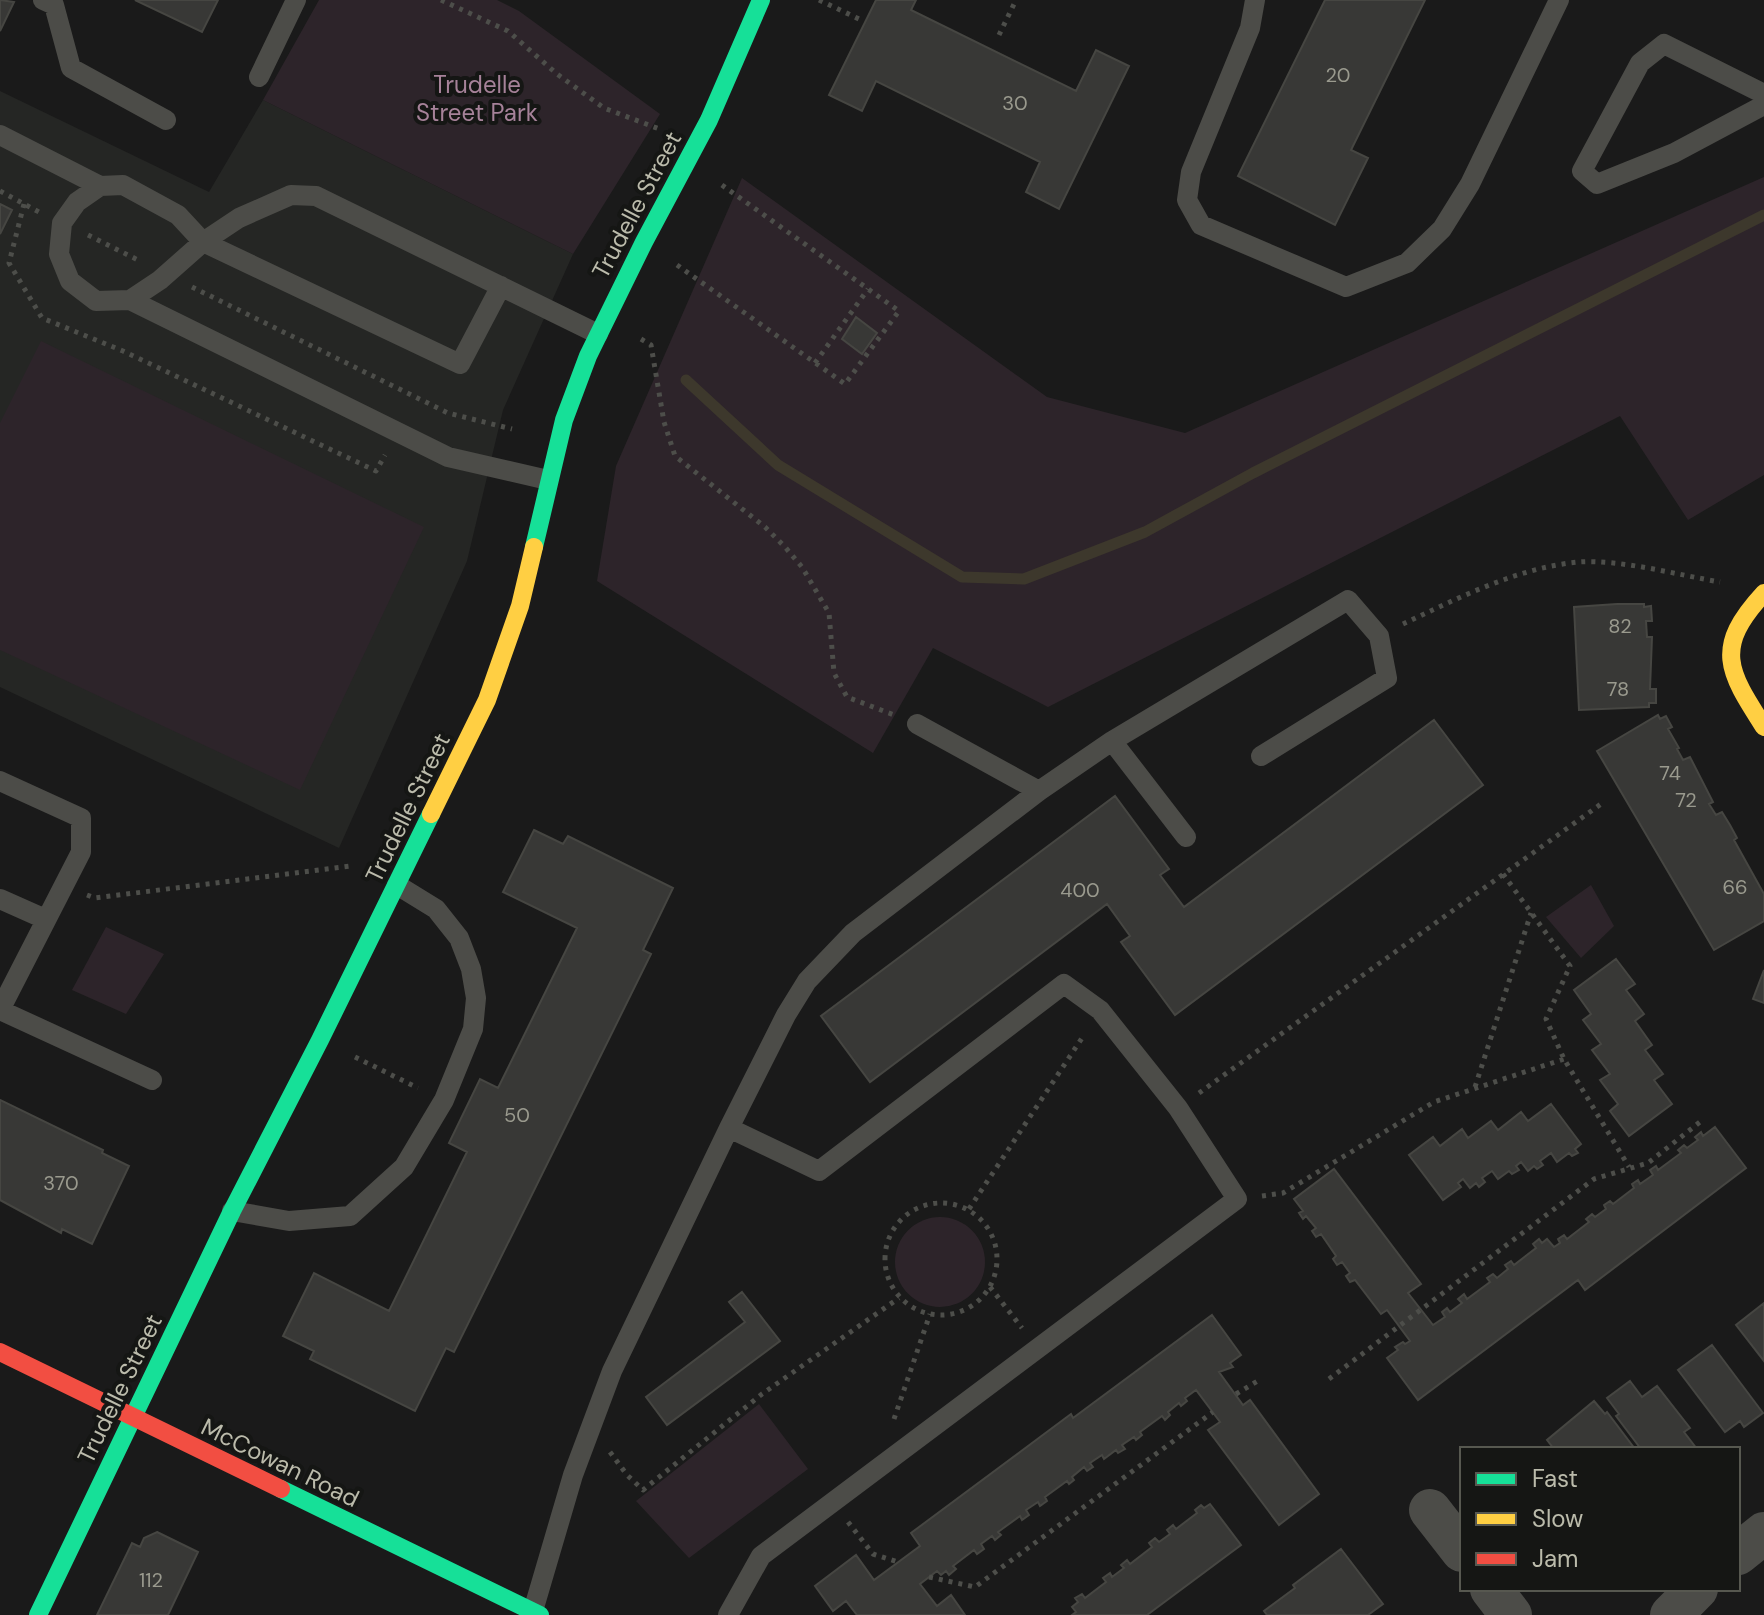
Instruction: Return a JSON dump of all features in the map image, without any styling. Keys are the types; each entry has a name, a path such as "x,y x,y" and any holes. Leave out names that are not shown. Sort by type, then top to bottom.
{"street":[{"name":"Trudelle Street","path":"38,1615 232,1211 487,700 520,606 564,420 602,325 709,120 761,0"},
{"path":"1764,593 1747,609 1736,627 1731,663 1733,677 1764,727"},
{"name":"McCowan Road","path":"0,1352 537,1613"},
{"path":"1430,1510 1460,1548"},
{"path":"1740,1552 1764,1533"},
{"path":"1493,1591 1511,1615"},
{"path":"1671,1615 1695,1591"}],"lane":[{"path":"43,0 54,5 71,68 166,120"},
{"path":"259,77 296,0"},
{"path":"1255,0 1250,28 1191,172 1187,200 1201,225 1346,287 1407,263 1442,229 1470,184 1559,0"},
{"path":"1764,94 1664,44 1640,63 1582,171 1597,184 1674,153 1764,105"},
{"path":"0,135 100,186 123,185 178,215 203,242 460,364 501,286"},
{"path":"100,186 77,202 62,223 59,254 70,281 96,301 130,300 448,457 548,480"},
{"path":"130,300 167,274 203,242 239,218 291,195 316,196 501,286 602,325"},
{"path":"537,1613 573,1475 612,1371 729,1128 786,1015 807,981 853,933 1039,791 1112,741 1348,600 1379,636 1387,678 1261,756"},
{"path":"917,724 1039,791"},
{"path":"1112,741 1186,837"},
{"path":"0,781 81,818 81,852 1,1011 152,1080"},
{"path":"232,1211 289,1221 350,1216 404,1167 444,1100 473,1029 476,998 471,969 459,938 436,909 397,885"},
{"path":"0,899 45,919"},
{"path":"728,1615 761,1556 1237,1199 1178,1108 1100,1010 1064,984 819,1171 729,1128"}],"path":[{"path":"441,0 508,31 557,74 604,108 654,125 899,311 845,384 644,242"},
{"path":"819,0 859,19"},
{"path":"999,35 1016,0"},
{"path":"0,191 448,413 512,429"},
{"path":"24,204 9,263 42,318 123,351 376,471 396,432"},
{"path":"815,363 868,289"},
{"path":"602,325 651,345 664,422 675,456 765,527 802,567 829,613 834,673 847,697 917,724"},
{"path":"1379,636 1473,592 1547,568 1578,562 1605,562 1726,583"},
{"path":"1178,1108 1601,804"},
{"path":"63,886 95,898 351,866"},
{"path":"1503,874 1570,966 1546,1019 1564,1059 1629,1167"},
{"path":"1474,1088 1531,913"},
{"path":"969,1209 1100,1010"},
{"path":"1237,1199 1283,1193 1434,1102 1564,1059"},
{"path":"363,1061 444,1100"},
{"path":"1329,1379 1594,1179 1648,1163 1700,1122"},
{"path":"930,1203 950,1203 969,1209 992,1234 997,1251 997,1269 990,1287 981,1299 966,1310 949,1315 930,1314 913,1308 899,1298 888,1279 884,1260 887,1240 897,1223 912,1210 930,1203"},
{"path":"990,1287 1038,1348"},
{"path":"591,1427 627,1475 643,1490 762,1394 899,1298"},
{"path":"878,1468 930,1314"},
{"path":"1236,1394 1261,1379"},
{"path":"929,1577 975,1587 1213,1412"},
{"path":"848,1522 873,1554 898,1562"}],"shaded area":[{"path":"0,91 209,192 263,100 573,254 503,410 467,561 339,848 0,687"}],"green space":[{"name":"Trudelle Street Park","path":"319,0 497,0 519,11 660,114 573,254 263,100"},
{"path":"1764,177 1764,475 1688,520 1620,416 1048,707 933,648 873,753 597,581 616,466 742,178 1047,397 1185,433"},
{"path":"41,341 424,527 300,790 0,650 0,423"},
{"path":"1591,885 1614,926 1581,958 1546,917"},
{"path":"106,927 164,954 126,1014 72,990"},
{"path":"940,1217 957,1220 972,1230 982,1245 985,1262 982,1279 972,1294 957,1304 940,1307 923,1304 908,1294 898,1279 895,1262 898,1245 908,1230 923,1220"},
{"path":"759,1404 808,1469 689,1558 636,1501"}],"building":[{"path":"0,0 14,2 0,31"},
{"path":"135,0 218,0 202,32"},
{"path":"876,0 916,0 911,10 1076,91 1096,50 1129,66 1059,209 1026,192 1040,162 876,81 862,111 829,95"},
{"path":"1325,0 1425,0 1351,150 1368,158 1335,225 1238,176"},
{"path":"0,204 12,210 0,234"},
{"path":"856,317 877,333 862,354 842,339"},
{"path":"1617,604 1651,606 1652,621 1646,621 1647,637 1652,637 1650,689 1656,689 1656,703 1649,703 1649,707 1579,710 1574,607"},
{"path":"1658,715 1660,719 1666,716 1672,727 1668,729 1683,760 1690,757 1713,802 1709,804 1716,815 1722,812 1730,825 1737,838 1734,840 1764,894 1764,921 1714,950 1597,751"},
{"path":"1434,720 1483,785 1175,1015 1121,942 1130,936 1107,904 870,1082 821,1016 1115,796 1169,869 1160,875 1184,907"},
{"path":"534,830 563,844 568,836 673,888 643,950 651,954 454,1352 446,1348 415,1411 310,1359 314,1351 283,1336 314,1273 389,1311 467,1152 449,1143 480,1079 498,1088 577,928 503,892"},
{"path":"1616,959 1635,984 1626,990 1644,1014 1635,1021 1652,1045 1645,1050 1663,1074 1654,1080 1672,1104 1629,1136 1610,1111 1618,1104 1600,1080 1610,1074 1592,1050 1601,1044 1583,1020 1591,1014 1574,990"},
{"path":"1764,970 1764,1003 1753,999"},
{"path":"0,1100 103,1150 102,1153 129,1166 92,1244 62,1229 61,1233 0,1200"},
{"path":"1551,1104 1581,1144 1575,1149 1578,1153 1572,1156 1569,1153 1557,1162 1551,1153 1540,1161 1543,1165 1537,1169 1534,1166 1528,1171 1521,1162 1516,1166 1519,1170 1512,1174 1509,1171 1498,1179 1492,1171 1482,1178 1485,1182 1479,1187 1476,1183 1470,1188 1463,1179 1458,1183 1461,1187 1443,1200 1409,1155 1433,1137 1440,1146 1462,1129 1468,1138 1491,1121 1498,1130 1521,1112 1528,1121"},
{"path":"1715,1127 1746,1168 1585,1290 1578,1280 1418,1400 1387,1358 1398,1350 1395,1347 1410,1341 1387,1310 1381,1314 1355,1280 1350,1282 1346,1276 1350,1273 1342,1262 1337,1265 1333,1259 1336,1256 1321,1234 1316,1237 1312,1231 1316,1228 1306,1216 1303,1219 1299,1213 1303,1211 1294,1199 1334,1169 1421,1284 1408,1293 1433,1325 1445,1317 1442,1312 1447,1308 1450,1312 1462,1303 1458,1299 1464,1294 1467,1299 1490,1282 1487,1278 1493,1274 1497,1278 1508,1269 1505,1265 1511,1261 1514,1265 1536,1248 1533,1244 1539,1239 1542,1243 1547,1239 1554,1247 1564,1235 1567,1239 1589,1222 1586,1219 1592,1214 1595,1217 1606,1209 1604,1205 1610,1201 1613,1204 1634,1188 1632,1184 1638,1180 1640,1184 1653,1175 1650,1170 1656,1166 1658,1170 1681,1153 1678,1150 1684,1145 1687,1148 1698,1140 1695,1137 1701,1132 1703,1136"},
{"path":"742,1292 780,1341 667,1425 646,1397 745,1322 729,1302"},
{"path":"1764,1303 1764,1361 1736,1325"},
{"path":"1212,1315 1241,1355 1230,1363 1233,1367 1219,1372 1243,1405 1250,1400 1319,1494 1279,1525 1208,1430 1220,1422 1196,1390 1185,1398 1187,1401 1181,1406 1179,1403 1168,1412 1170,1415 1165,1420 1162,1416 1140,1432 1142,1435 1136,1440 1134,1437 1122,1445 1125,1449 1118,1453 1116,1450 1104,1459 1102,1455 1090,1463 1093,1467 1087,1471 1084,1467 1069,1484 1067,1481 1045,1497 1047,1501 1040,1506 1038,1502 1026,1510 1029,1515 1022,1520 1020,1516 998,1532 1001,1535 995,1540 992,1536 981,1544 984,1549 977,1554 974,1550 953,1566 956,1569 949,1575 946,1571 941,1575 937,1571 920,1584 937,1606 951,1595 965,1615 857,1615 846,1601 833,1611 815,1586 856,1555 874,1580 920,1546 911,1533 1071,1414 1073,1418"},
{"path":"1712,1345 1763,1413 1744,1427 1740,1421 1725,1432 1678,1370"},
{"path":"1630,1381 1642,1397 1657,1386 1690,1428 1684,1432 1695,1447 1639,1447 1616,1416 1619,1414 1607,1398"},
{"path":"1594,1401 1605,1414 1607,1412 1633,1447 1552,1447 1547,1440"},
{"path":"1210,1504 1241,1545 1147,1615 1072,1615 1076,1612 1072,1607 1078,1602 1075,1598 1082,1594 1085,1598 1106,1582 1103,1578 1110,1573 1112,1577 1124,1568 1121,1565 1127,1560 1130,1564 1152,1547 1149,1543 1155,1538 1159,1542 1170,1534 1167,1530 1173,1525 1176,1529 1197,1513 1195,1510 1201,1505 1204,1508"},
{"path":"157,1532 198,1552 168,1615 97,1615 132,1543 140,1547 144,1538"},
{"path":"1341,1549 1383,1604 1368,1615 1267,1615 1264,1611 1295,1588 1293,1585"}],"waterway":[{"path":"686,380 778,465 962,577 1024,579 1145,532 1253,473 1764,215"}],"traffic: fast":[{"path":"534,547 564,420 588,356 709,120 761,0"},
{"path":"38,1615 232,1211 431,814"},
{"path":"281,1489 540,1615"}],"traffic: slow":[{"path":"431,814 487,700 520,606 534,547"},
{"path":"1764,593 1737,629 1731,660 1742,690 1764,727"}],"traffic: jam":[{"path":"0,1352 281,1489"}]}
